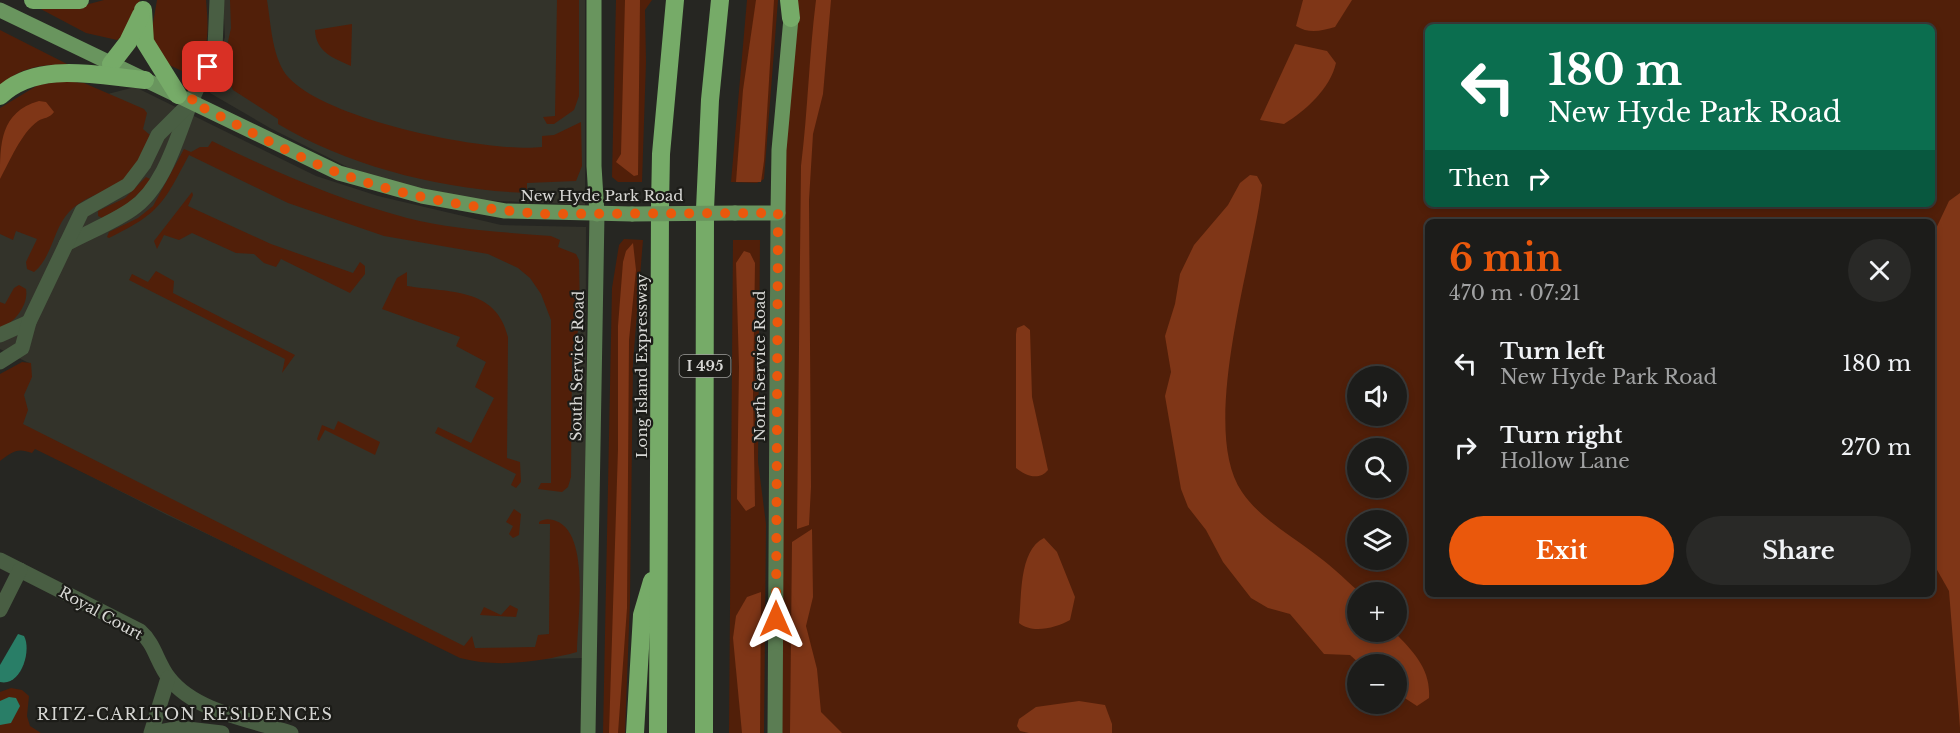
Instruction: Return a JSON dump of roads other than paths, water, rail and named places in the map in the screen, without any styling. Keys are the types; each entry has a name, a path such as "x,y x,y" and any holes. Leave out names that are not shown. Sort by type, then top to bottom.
{"highway":[{"path":"33,0 80,0"},
{"name":"Long Island Expressway","path":"658,733 661,154 675,0"},
{"name":"I 495","path":"704,733 705,209 710,100 720,0"},
{"path":"145,5 145,42 184,99"},
{"path":"111,64 128,42 145,5"},
{"path":"0,96 23,80 44,75 67,74 145,80"},
{"path":"635,733 642,615 658,562"}],"main road":[{"name":"South Service Road","path":"588,733 597,214 594,166 594,0"},
{"name":"North Service Road","path":"775,733 779,150 791,6"},
{"name":"New Hyde Park Road","path":"0,10 301,156 370,183 505,212 778,213"}],"street":[{"path":"0,362 22,348 29,322 82,211 128,185 144,164 158,135 184,99 215,48 217,0"},
{"path":"66,244 126,213 147,195 175,144 184,99"},
{"path":"0,335 29,322"},
{"name":"Royal Court","path":"0,560 140,631 154,648 168,678 200,702 291,733"},
{"path":"0,610 20,570"},
{"path":"168,678 152,733 179,728 222,733"}],"district":[{"name":"RITZ-CARLTON RESIDENCES","path":"185,714"}]}
